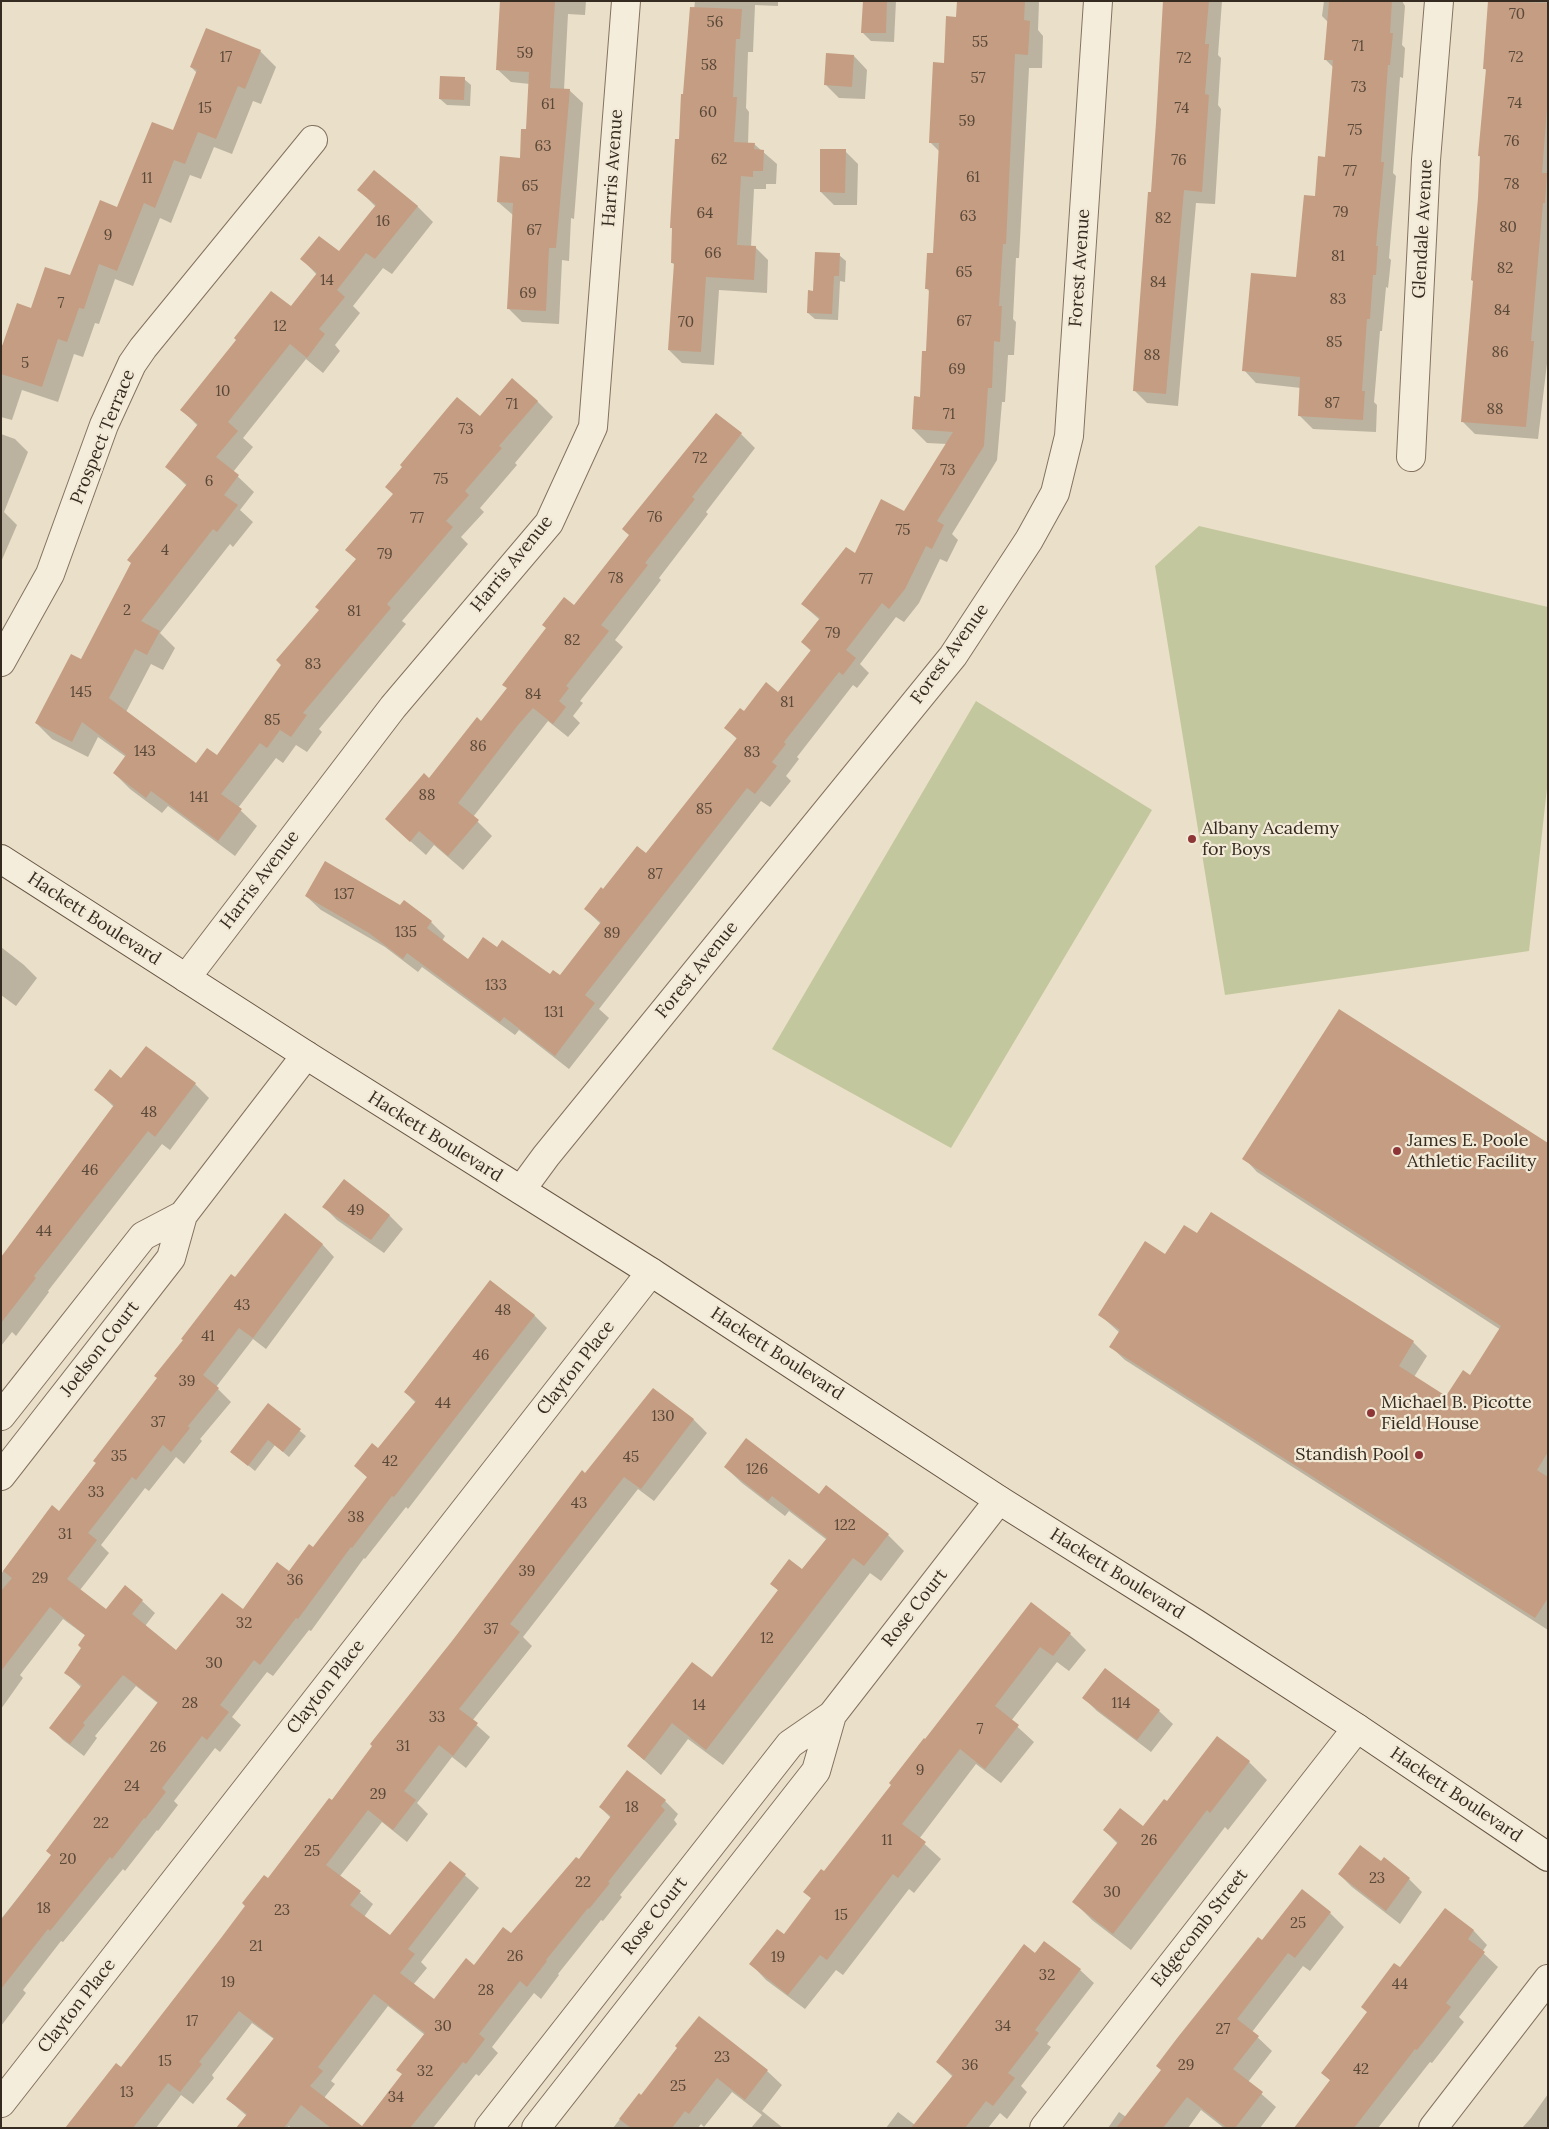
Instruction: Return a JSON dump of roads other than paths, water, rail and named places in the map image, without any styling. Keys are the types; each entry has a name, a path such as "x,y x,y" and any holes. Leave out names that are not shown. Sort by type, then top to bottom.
{"street":[{"name":"Harris Avenue","path":"186,978 393,707 549,523 593,427 626,1"},
{"name":"Forest Avenue","path":"521,1190 546,1156 953,656 1029,540 1055,493 1069,436 1098,1"},
{"name":"Glendale Avenue","path":"1411,457 1426,160 1438,1"},
{"name":"Prospect Terrace","path":"1,662 50,574 104,425 132,364 149,340 313,140"},
{"name":"Hackett Boulevard","path":"1,859 306,1055 651,1272 999,1500 1195,1623 1357,1728 1548,1857"},
{"name":"Joelson Court","path":"1,1476 11,1445 171,1258 183,1215 306,1055"},
{"name":"Joelson Court","path":"1,1416 143,1236 183,1215"},
{"name":"Clayton Place","path":"1,2103 651,1272"},
{"name":"Rose Court","path":"489,2128 790,1744 832,1715 999,1500"},
{"name":"Rose Court","path":"536,2128 816,1771 832,1715"},
{"name":"Edgecomb Street","path":"1044,2128 1357,1728"},
{"path":"1433,2128 1548,1979"}],"place":[{"name":"Albany Academy for Boys","path":"1192,839"},
{"name":"James E. Poole Athletic Facility","path":"1397,1151"},
{"name":"Michael B. Picotte Field House","path":"1371,1413"},
{"name":"Standish Pool","path":"1419,1455"}]}
